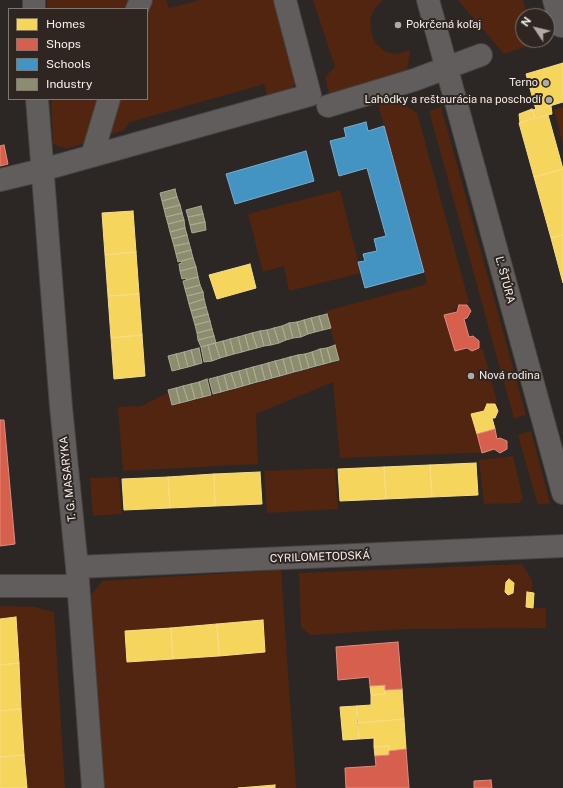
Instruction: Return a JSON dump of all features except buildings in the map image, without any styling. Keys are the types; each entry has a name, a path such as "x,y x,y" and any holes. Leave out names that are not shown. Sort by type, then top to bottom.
{"street":[{"path":"0,180 42,170 310,95 285,0"},
{"name":"Ľ. ŠTÚRA","path":"428,0 563,493"},
{"path":"554,0 561,26 563,26"},
{"path":"328,106 414,80 481,55"},
{"name":"T. G. MASARYKA","path":"37,100 60,407 77,576 93,788"},
{"path":"92,156 109,100"},
{"name":"CYRILOMETODSKÁ","path":"0,586 77,576 563,546"}],"shaded area":[{"path":"47,0 166,0 169,8 200,0 276,0 297,79 288,94 268,99 264,84 130,122 124,130 67,149 53,144 51,100 148,100 148,8 47,8"},
{"path":"313,0 383,0 374,9 370,20 372,35 376,44 386,52 397,54 410,50 406,79 331,101 325,77 335,67"},
{"path":"458,0 523,0 525,8 515,8 515,48 522,48 504,54"},
{"path":"394,97 417,113 469,302 453,310 465,350 483,349 497,402 483,409 494,452 340,458 333,382 256,414 258,464 123,471 118,407 141,406 167,393 173,406 339,361 326,311 427,284 377,100"},
{"path":"441,107 526,415 514,419 429,111"},
{"path":"563,107 563,144 554,110"},
{"path":"340,190 361,273 289,291 284,266 263,272 248,214"},
{"path":"531,431 550,503 538,505 518,435"},
{"path":"513,456 523,498 520,503 484,504 479,460"},
{"path":"335,468 338,509 267,513 264,471"},
{"path":"119,477 122,514 93,516 90,478"},
{"path":"522,564 532,580 533,608 546,608 546,628 407,629 311,635 301,628 299,573"},
{"path":"281,570 296,788 104,788 91,595 102,581"},
{"path":"0,606 35,607 54,612 65,788 0,788"}],"place":[{"name":"Pokrčená koľaj","path":"398,25"},
{"name":"Terno","path":"546,83"},
{"name":"Lahôdky a reštaurácia na poschodí","path":"549,100"},
{"name":"Nová rodina","path":"471,376"}]}
